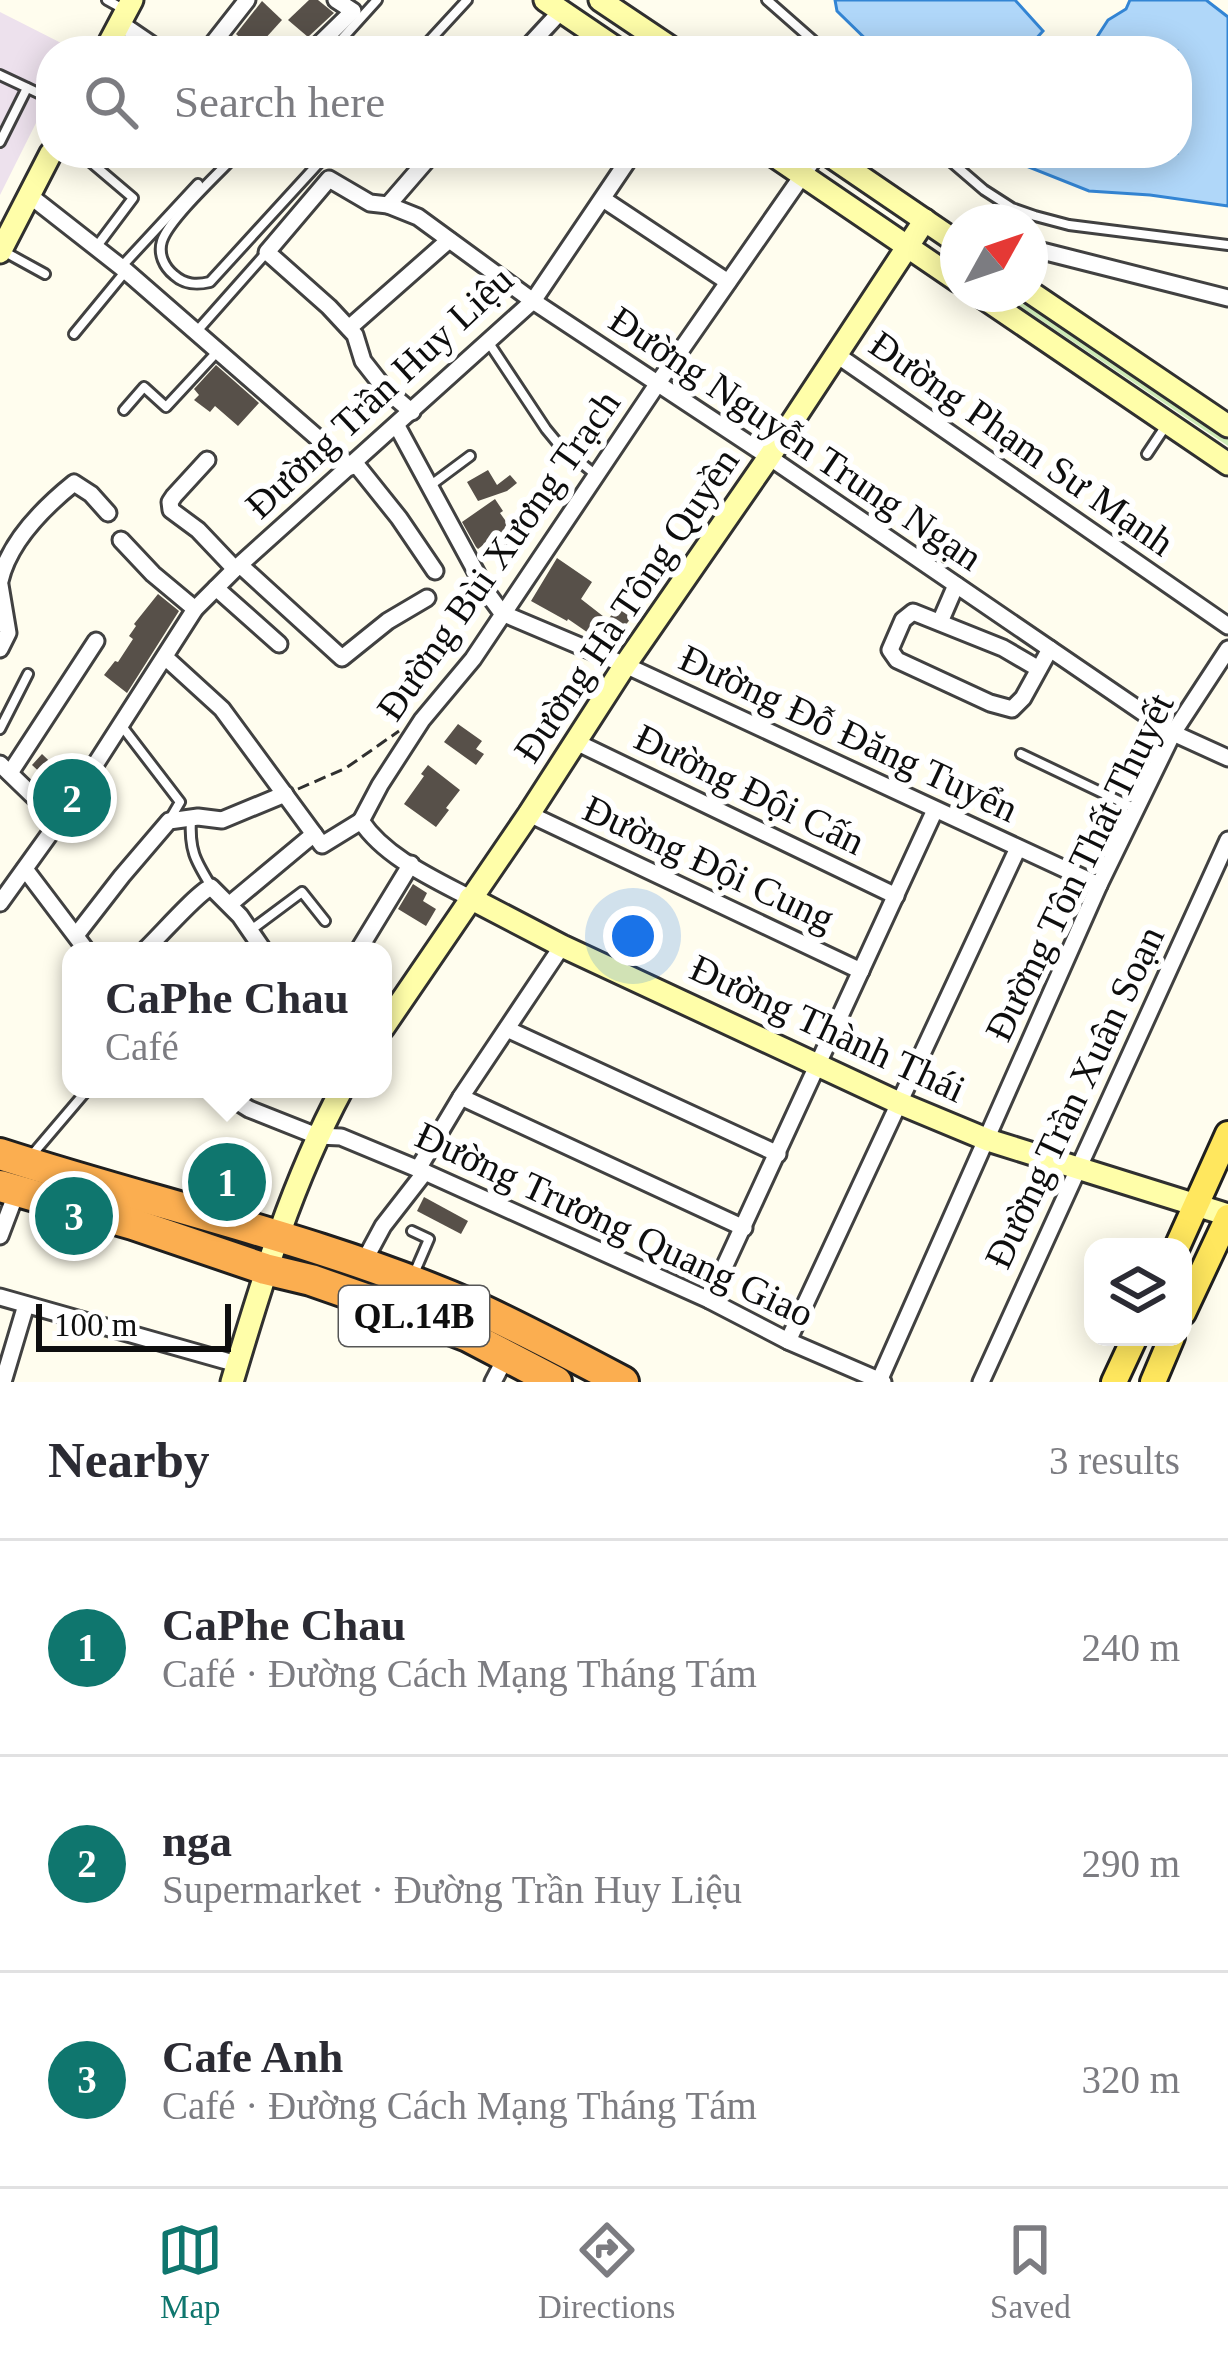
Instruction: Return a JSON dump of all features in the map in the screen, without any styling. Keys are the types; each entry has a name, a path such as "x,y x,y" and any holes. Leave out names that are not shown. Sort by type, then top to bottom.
{"highway":[{"name":"QL.14B","path":"10,1174 276,1237 362,1265 472,1306 623,1382"},
{"name":"QL.14B","path":"10,1174 133,1224 437,1324 500,1370 556,1382"}],"main road":[{"path":"1181,1238 1228,1134"},
{"path":"1192,1294 1228,1216"},
{"path":"1114,1382 1131,1346"},
{"path":"1153,1382 1168,1346"}],"street":[{"path":"219,36 247,0"},
{"path":"327,36 352,11 337,0"},
{"path":"600,0 654,36"},
{"path":"533,36 553,5 593,36"},
{"path":"111,36 122,8 147,36"},
{"path":"0,251 43,168"},
{"path":"388,205 420,168"},
{"name":"Đường Trần Huy Liệu","path":"0,903 59,821 195,608 533,302 624,168"},
{"path":"792,168 940,268"},
{"name":"Đường Bùi Xương Trạch","path":"361,821 422,720 473,659 808,168"},
{"path":"845,168 940,230"},
{"name":"Đường Nguyễn Trung Ngạn","path":"267,252 329,179 370,203 418,217 533,302 1173,733 1228,758"},
{"path":"29,195 353,465 399,518 435,572"},
{"path":"604,199 728,282"},
{"name":"Đường Hà Tông Quyền","path":"392,1015 925,220"},
{"path":"349,328 449,240"},
{"path":"267,252 356,335 363,362 412,412"},
{"path":"1048,253 1228,298"},
{"path":"1048,304 1228,426"},
{"path":"1004,312 1228,464"},
{"name":"Đường Phạm Sư Mạnh","path":"837,356 1228,626"},
{"path":"397,426 502,613"},
{"path":"207,460 180,488 170,502 171,510 342,658 427,598"},
{"path":"0,649 8,633 0,583 9,554 38,517 74,483 92,494 108,513"},
{"path":"121,540 195,608"},
{"path":"940,622 956,585"},
{"path":"216,588 279,644"},
{"name":"Đường Đỗ Đăng Tuyển","path":"502,613 625,664 1099,885"},
{"path":"1039,669 1003,648 918,613 908,614 890,650 897,660 1006,709 1018,705 1039,669 1050,649"},
{"path":"59,821 5,768 96,641"},
{"name":"Đường Tôn Thất Thuyết","path":"881,1381 1099,885 1173,733 1228,649"},
{"path":"165,656 222,709 322,845 361,821"},
{"name":"Đường Đội Cấn","path":"576,742 896,896"},
{"path":"77,934 170,821 222,820 285,794"},
{"path":"709,1300 935,810"},
{"name":"Đường Đội Cung","path":"529,814 861,971"},
{"name":"Đường Thành Thái","path":"361,821 372,838 470,898 562,946 899,1103 988,1140 1228,1216"},
{"path":"230,904 314,835"},
{"name":"Đường Trần Xuân Soạn","path":"981,1382 1228,840"},
{"path":"788,1341 1018,848"},
{"path":"364,942 411,865"},
{"path":"25,869 82,942"},
{"path":"153,942 200,892 212,887 230,904 252,942"},
{"path":"362,1265 422,1170 460,1097 562,946"},
{"path":"507,1029 778,1154"},
{"path":"460,1097 743,1228"},
{"name":"Đường Trương Quang Giao","path":"235,1098 249,1109 317,1136 341,1137 422,1170 881,1381"},
{"path":"0,1297 234,1373 276,1237 337,1098"},
{"path":"0,1236 10,1174"},
{"path":"3,1382 26,1305"}],"lane":[{"path":"345,36 377,0"},
{"path":"434,36 466,0"},
{"path":"767,0 808,36"},
{"path":"0,75 36,92"},
{"path":"0,142 27,88"},
{"path":"96,247 133,198 98,168"},
{"path":"224,168 168,230 160,246 169,272 196,285 210,282 314,168"},
{"path":"958,168 1012,208 1035,216 1069,225 1228,245"},
{"path":"74,334 123,269 198,184"},
{"path":"0,251 45,274"},
{"path":"196,332 267,252"},
{"path":"488,342 546,429 596,475"},
{"path":"124,410 144,387 166,406 218,351"},
{"path":"1147,454 1168,423"},
{"path":"429,486 470,456"},
{"path":"0,729 28,674"},
{"path":"121,725 180,802 170,821"},
{"path":"1021,754 1136,809"},
{"path":"191,818 195,862 212,887"},
{"path":"254,942 302,892 325,921"},
{"path":"10,1174 80,1098"},
{"path":"410,1283 429,1239 412,1231"}],"path":[{"path":"285,794 346,768 401,729 422,720"}],"shaded area":[{"path":"0,12 47,36 36,36 36,123 0,195"}],"green space":[{"path":"1029,312 1040,312 1228,440 1228,446"}],"water":[{"path":"835,0 1015,0 1043,31 1038,36 863,36 837,11"},
{"path":"1130,0 1206,0 1228,17 1228,206 1089,191 1031,168 1192,168 1192,36 1098,36 1108,20 1126,9"}],"building":[{"path":"309,0 318,0 334,13 309,36 288,20"},
{"path":"262,1 282,20 268,36 236,34"},
{"path":"216,365 259,403 238,426 215,406 210,412 194,400 199,395 194,389"},
{"path":"488,470 497,485 510,475 517,483 478,501 467,482"},
{"path":"495,499 518,548 495,560 486,543 476,547 462,522"},
{"path":"557,558 592,582 581,599 608,620 619,604 634,614 616,638 612,634 605,644 531,601"},
{"path":"158,594 179,611 127,693 104,675 118,662 133,639 129,636 134,624"},
{"path":"458,724 482,741 476,749 484,754 476,765 444,742"},
{"path":"42,754 70,781 57,802 39,785 46,778 32,765"},
{"path":"428,765 460,790 436,827 404,804"},
{"path":"413,884 427,893 423,901 436,909 426,926 398,909"},
{"path":"424,1197 468,1221 461,1234 417,1211"}],"place":[{"name":"nga","path":"72,798"},
{"name":"CaPhe Chau","path":"227,1182"},
{"name":"Cafe Anh","path":"74,1216"}]}
